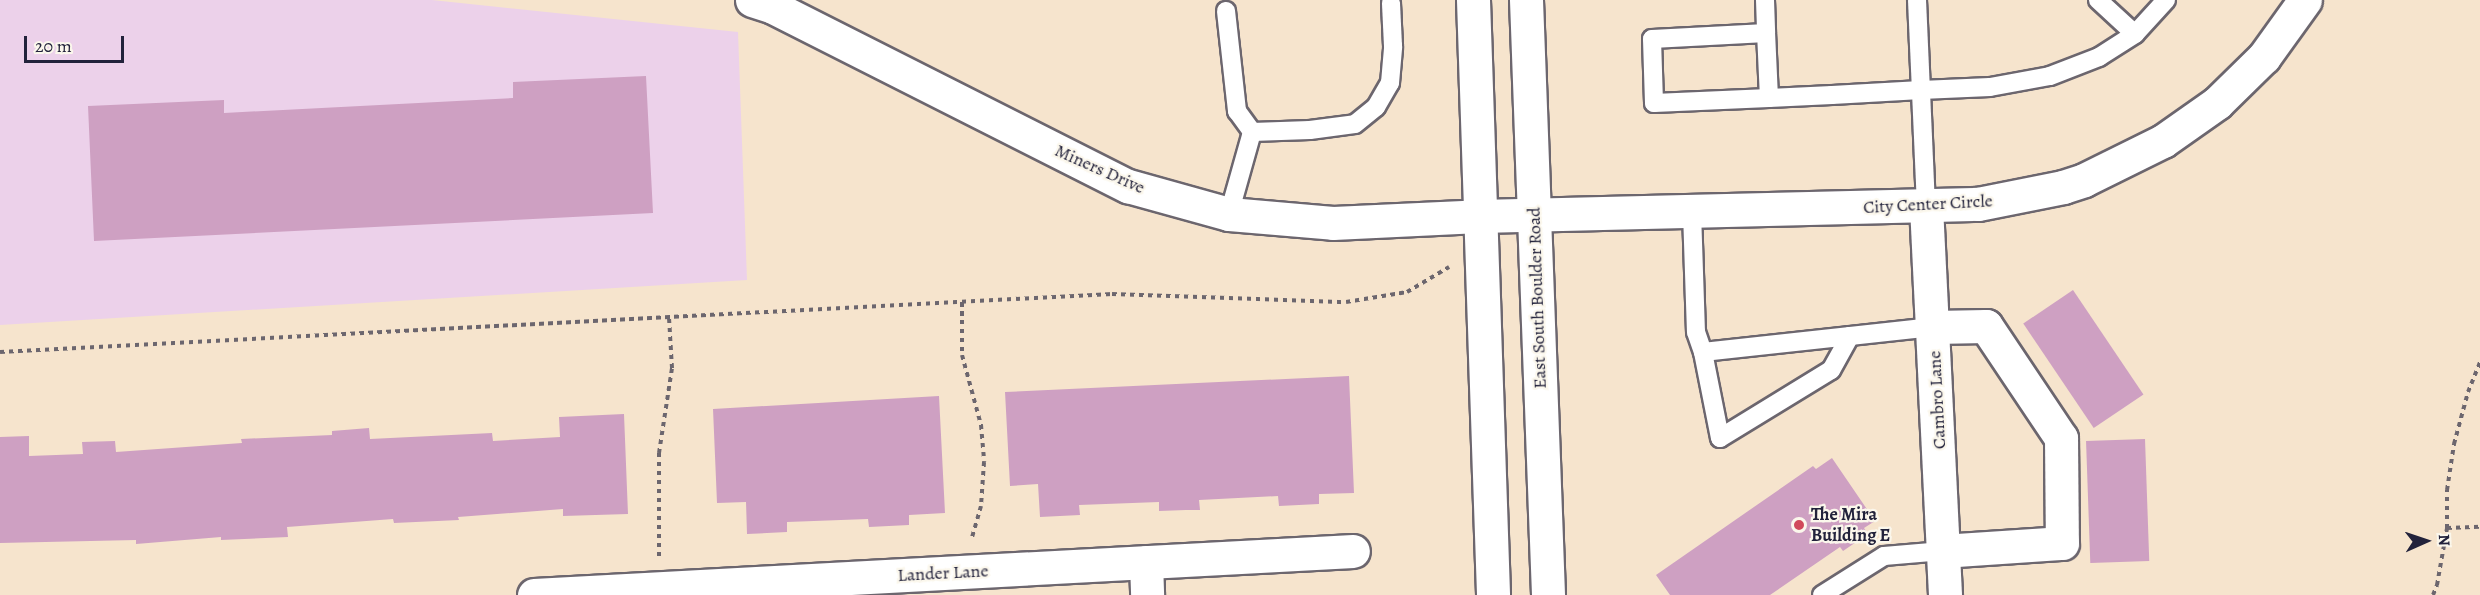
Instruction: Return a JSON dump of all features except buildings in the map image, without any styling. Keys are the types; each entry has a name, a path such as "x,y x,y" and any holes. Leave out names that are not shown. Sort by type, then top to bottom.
{"street":[{"name":"Miners Drive","path":"752,0 773,7 1128,186 1229,214 1333,223 1468,216"},
{"path":"1473,0 1468,216 1493,595"},
{"name":"East South Boulder Road","path":"1526,0 1548,595"},
{"name":"City Center Circle","path":"1468,216 1978,204 2063,187 2163,141 2217,103 2264,57 2305,0"},
{"name":"Cambro Lane","path":"1926,206 1945,595"},
{"path":"1933,327 1986,326 2061,438 2062,543 1943,551"},
{"name":"Lander Lane","path":"534,595 594,594 1353,551"},
{"path":"1146,562 1148,595"}],"lane":[{"path":"1765,0 1769,98"},
{"path":"1917,0 1926,206"},
{"path":"2098,0 2135,34"},
{"path":"1766,33 1652,39 1654,103 1990,87 2050,76 2099,57 2135,34 2166,0"},
{"path":"1252,132 1310,130 1355,124 1376,107 1390,83 1393,46 1391,3"},
{"path":"1226,11 1237,111 1252,132"},
{"path":"1229,214 1252,132"},
{"path":"1692,212 1696,332 1703,352 1720,438 1831,370 1851,336"},
{"path":"1703,352 1933,327"},
{"path":"1822,595 1884,555 1943,551"}],"path":[{"path":"0,352 1112,294 1346,303 1407,292 1450,267 1468,216"},
{"path":"962,302 962,356 981,425 984,462 981,506 972,538"},
{"path":"638,590 641,557 659,558 659,453 672,368 669,317"},
{"path":"2433,595 2437,585 2447,528 2447,490 2454,444 2468,392 2480,362"},
{"path":"2447,528 2480,527"}],"shaded area":[{"path":"0,0 432,0 738,32 747,280 0,325"}],"place":[{"name":"The Mira Building E","path":"1799,525"}]}
